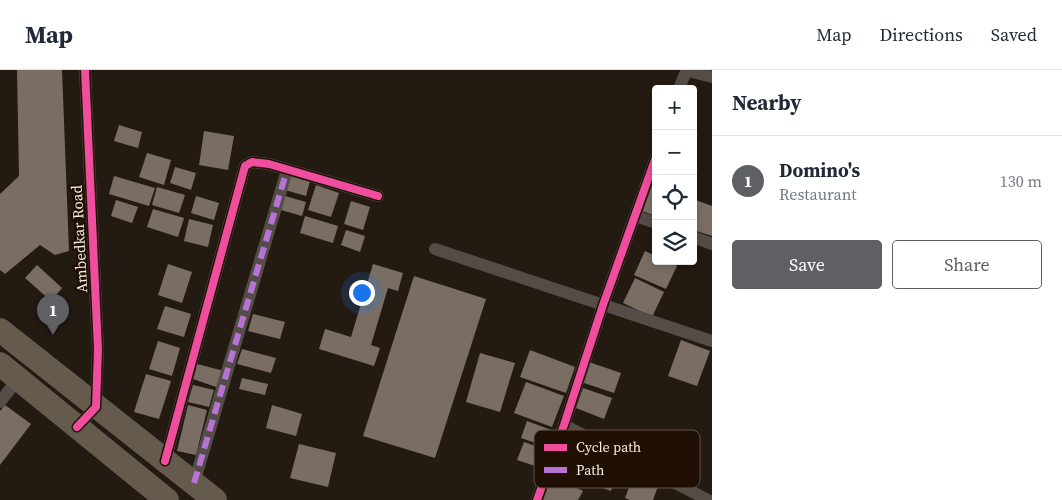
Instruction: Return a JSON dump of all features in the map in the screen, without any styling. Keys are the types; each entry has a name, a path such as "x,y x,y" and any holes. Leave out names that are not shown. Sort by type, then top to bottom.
{"highway":[{"path":"0,330 215,500"},
{"path":"0,364 167,500"}],"street":[{"name":"Ambedkar Road","path":"85,70 98,349 96,407"},
{"path":"681,85 685,74 689,71 712,77"},
{"path":"165,461 242,173 246,166 252,162 269,164 378,196"},
{"path":"562,430 603,305 652,169"},
{"path":"194,483 287,170"},
{"path":"636,216 652,222"},
{"path":"697,238 712,244"},
{"path":"435,249 712,341"},
{"path":"0,402 18,379"},
{"path":"77,427 96,407"},
{"path":"564,425 574,430"},
{"path":"537,500 541,488"},
{"path":"685,488 708,500"}],"building":[{"path":"17,70 62,70 69,251 55,255 40,245 5,274 0,270 0,194 19,176"},
{"path":"119,125 142,132 138,148 114,141"},
{"path":"204,131 234,136 228,170 199,165"},
{"path":"147,153 171,160 164,185 139,177"},
{"path":"175,167 196,173 191,190 170,183"},
{"path":"289,175 310,181 306,196 285,190"},
{"path":"114,176 155,188 149,206 109,194"},
{"path":"316,185 339,193 331,217 308,210"},
{"path":"651,185 652,215 642,211"},
{"path":"157,187 185,195 179,213 152,205"},
{"path":"196,196 219,203 214,220 191,213"},
{"path":"285,196 306,202 302,216 281,210"},
{"path":"116,200 138,207 132,223 111,216"},
{"path":"697,200 712,206 712,236 697,231"},
{"path":"351,201 370,207 363,230 344,224"},
{"path":"153,209 184,218 178,237 147,227"},
{"path":"305,216 338,226 333,243 300,233"},
{"path":"189,219 213,225 208,247 184,241"},
{"path":"346,230 365,236 360,252 341,245"},
{"path":"645,251 652,254 652,265 677,266 666,289 634,275"},
{"path":"168,264 192,272 182,303 158,295"},
{"path":"373,264 403,273 398,291 388,288 371,345 380,348 374,366 319,349 325,329 351,337"},
{"path":"37,265 62,288 51,301 25,278"},
{"path":"414,276 486,299 435,458 363,436"},
{"path":"635,278 664,292 652,317 623,303"},
{"path":"165,306 191,314 184,337 157,329"},
{"path":"253,314 285,322 280,339 248,331"},
{"path":"681,340 710,351 697,386 668,376"},
{"path":"158,341 180,348 172,376 149,369"},
{"path":"242,349 276,358 271,373 237,364"},
{"path":"530,350 575,367 566,393 520,377"},
{"path":"480,353 515,363 500,412 466,402"},
{"path":"589,362 621,373 614,393 581,382"},
{"path":"197,364 224,371 219,388 193,379"},
{"path":"146,374 171,381 159,419 134,412"},
{"path":"242,378 268,384 265,395 239,389"},
{"path":"526,382 564,396 552,427 514,413"},
{"path":"193,385 214,390 209,407 188,402"},
{"path":"583,388 612,398 604,419 576,408"},
{"path":"5,405 31,424 0,465 0,411"},
{"path":"188,405 207,410 196,455 177,451"},
{"path":"272,405 302,414 296,436 266,428"},
{"path":"527,421 551,430 534,430 534,442 521,438"},
{"path":"524,442 534,445 534,466 517,460"},
{"path":"299,444 336,453 328,487 290,478"},
{"path":"546,488 577,488 583,491 578,500 540,500"},
{"path":"629,488 657,488 653,500 630,500 625,498"}],"marked path":[{"path":"194,483 287,170"}],"cycle path":[{"path":"77,427 96,407 98,349 85,70"},
{"path":"165,461 245,166 252,162 269,164 378,196"},
{"path":"562,430 603,305 652,168"},
{"path":"537,500 541,488"}],"place":[{"name":"Domino's","path":"53,335"}]}
